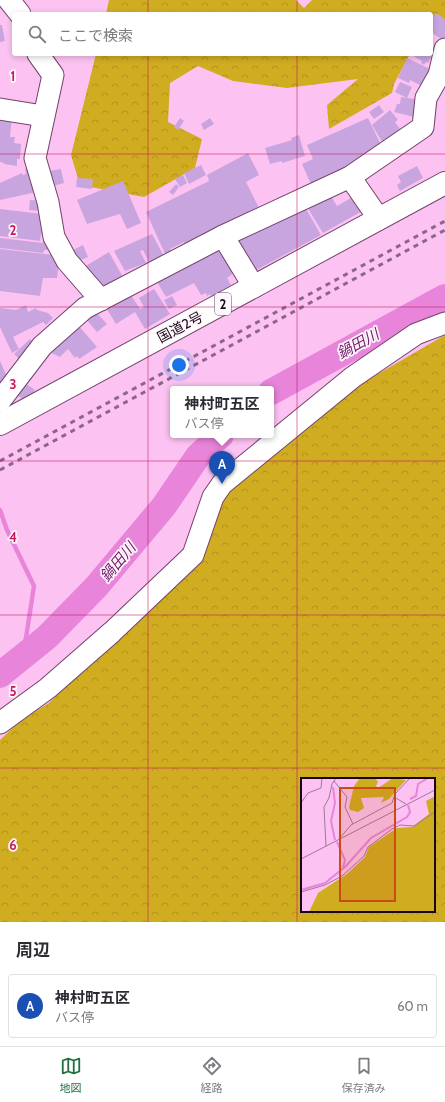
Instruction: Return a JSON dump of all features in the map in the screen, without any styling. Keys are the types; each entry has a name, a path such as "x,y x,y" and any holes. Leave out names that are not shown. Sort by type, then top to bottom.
{"highway":[{"name":"国道2号","path":"0,424 445,183"}],"street":[{"path":"8,0 18,12"},
{"path":"0,401 42,346 85,308 223,236 350,177 423,127 426,98 442,77 445,49"},
{"path":"39,56 53,75 35,158 48,202 54,237 67,261 101,300"},
{"path":"0,109 43,116"},
{"path":"350,177 379,219"},
{"path":"223,236 254,287"},
{"path":"0,723 48,688 106,637 193,555 213,497 222,484 352,377 416,334 445,323"}],"green space":[{"path":"109,0 296,0 304,8 312,0 445,0 445,19 433,30 433,12 106,12"},
{"path":"96,56 409,56 394,84 392,93 329,129 327,105 358,79 287,88 233,81 198,66 170,83 168,122 202,139 195,168 144,197 80,185 71,155"},
{"path":"445,335 445,922 0,922 0,740 21,720 49,703 66,685 199,561 220,506 232,485 352,389"}],"building":[{"path":"436,13 445,19 445,42 433,33 433,17"},
{"path":"0,25 2,25 5,41 0,42"},
{"path":"413,56 432,56 428,63 426,62 424,65 421,63 422,61"},
{"path":"407,58 430,69 422,86 410,80 409,83 398,78"},
{"path":"400,82 412,87 407,98 395,92"},
{"path":"401,97 421,100 414,117 394,112 397,104 400,104"},
{"path":"379,105 384,112 374,119 369,112"},
{"path":"390,110 398,120 395,122 403,133 386,148 372,125"},
{"path":"0,113 12,115 10,137 15,137 14,143 21,144 20,159 17,159 17,166 0,162"},
{"path":"180,118 184,121 178,130 174,127"},
{"path":"210,118 214,124 204,130 201,124"},
{"path":"368,118 383,149 362,161 311,184 302,164 313,159 307,145"},
{"path":"299,135 305,156 282,163 282,161 270,164 265,148 292,140 291,138"},
{"path":"248,153 259,175 246,182 259,208 223,225 187,248 184,242 170,249 173,255 167,258 146,212 209,181 207,175"},
{"path":"34,163 41,191 0,200 0,183 22,173 23,175 26,174 25,169"},
{"path":"201,165 206,175 189,184 184,173"},
{"path":"417,166 423,178 400,191 397,185 401,182 398,176"},
{"path":"61,169 64,183 53,186 49,171"},
{"path":"183,175 187,183 180,187 175,179"},
{"path":"77,178 93,179 92,189 76,187"},
{"path":"123,181 141,223 127,229 120,214 87,224 77,200"},
{"path":"176,184 179,187 173,195 169,192"},
{"path":"356,195 364,210 323,233 304,202 331,196 337,206"},
{"path":"30,200 43,201 42,211 29,210"},
{"path":"302,202 321,235 251,273 234,237 277,214 281,222 279,214"},
{"path":"0,209 42,214 46,235 41,234 40,241 0,236"},
{"path":"152,234 165,258 151,266 143,250 140,251 146,263 125,271 114,251"},
{"path":"0,238 43,243 43,240 51,240 51,250 44,250 43,253 0,248"},
{"path":"218,243 234,273 227,278 231,285 211,296 210,294 207,296 206,293 201,295 194,283 166,297 154,277"},
{"path":"83,245 88,257 78,261 73,250"},
{"path":"0,249 54,255 54,261 59,262 57,278 43,278 40,296 0,291"},
{"path":"109,252 124,279 99,291 84,267"},
{"path":"154,289 170,314 145,329 135,312 116,324 105,306 129,292 140,309 144,307 139,298"},
{"path":"172,296 177,305 169,309 164,300"},
{"path":"26,305 28,312 36,308 37,310 48,313 53,318 46,325 43,322 13,337 19,349 12,353 0,327 0,308 16,310"},
{"path":"95,311 107,324 97,332 86,319"},
{"path":"78,325 97,347 79,359 77,356 75,358 68,349 60,357 47,351"},
{"path":"30,339 37,346 22,362 14,354"},
{"path":"0,361 9,381 0,386"},
{"path":"22,381 35,390 29,398 26,396 24,400 14,393"}],"waterway":[{"name":"鍋田川","path":"274,390 445,297"},
{"name":"鍋田川","path":"0,675 47,637 96,587 164,506 198,456 218,438"},
{"path":"0,510 7,530 34,586 23,657"}],"railway":[{"path":"0,461 445,221"},
{"path":"0,470 445,230"}],"place":[{"name":"神村町五区","path":"222,484"}]}
